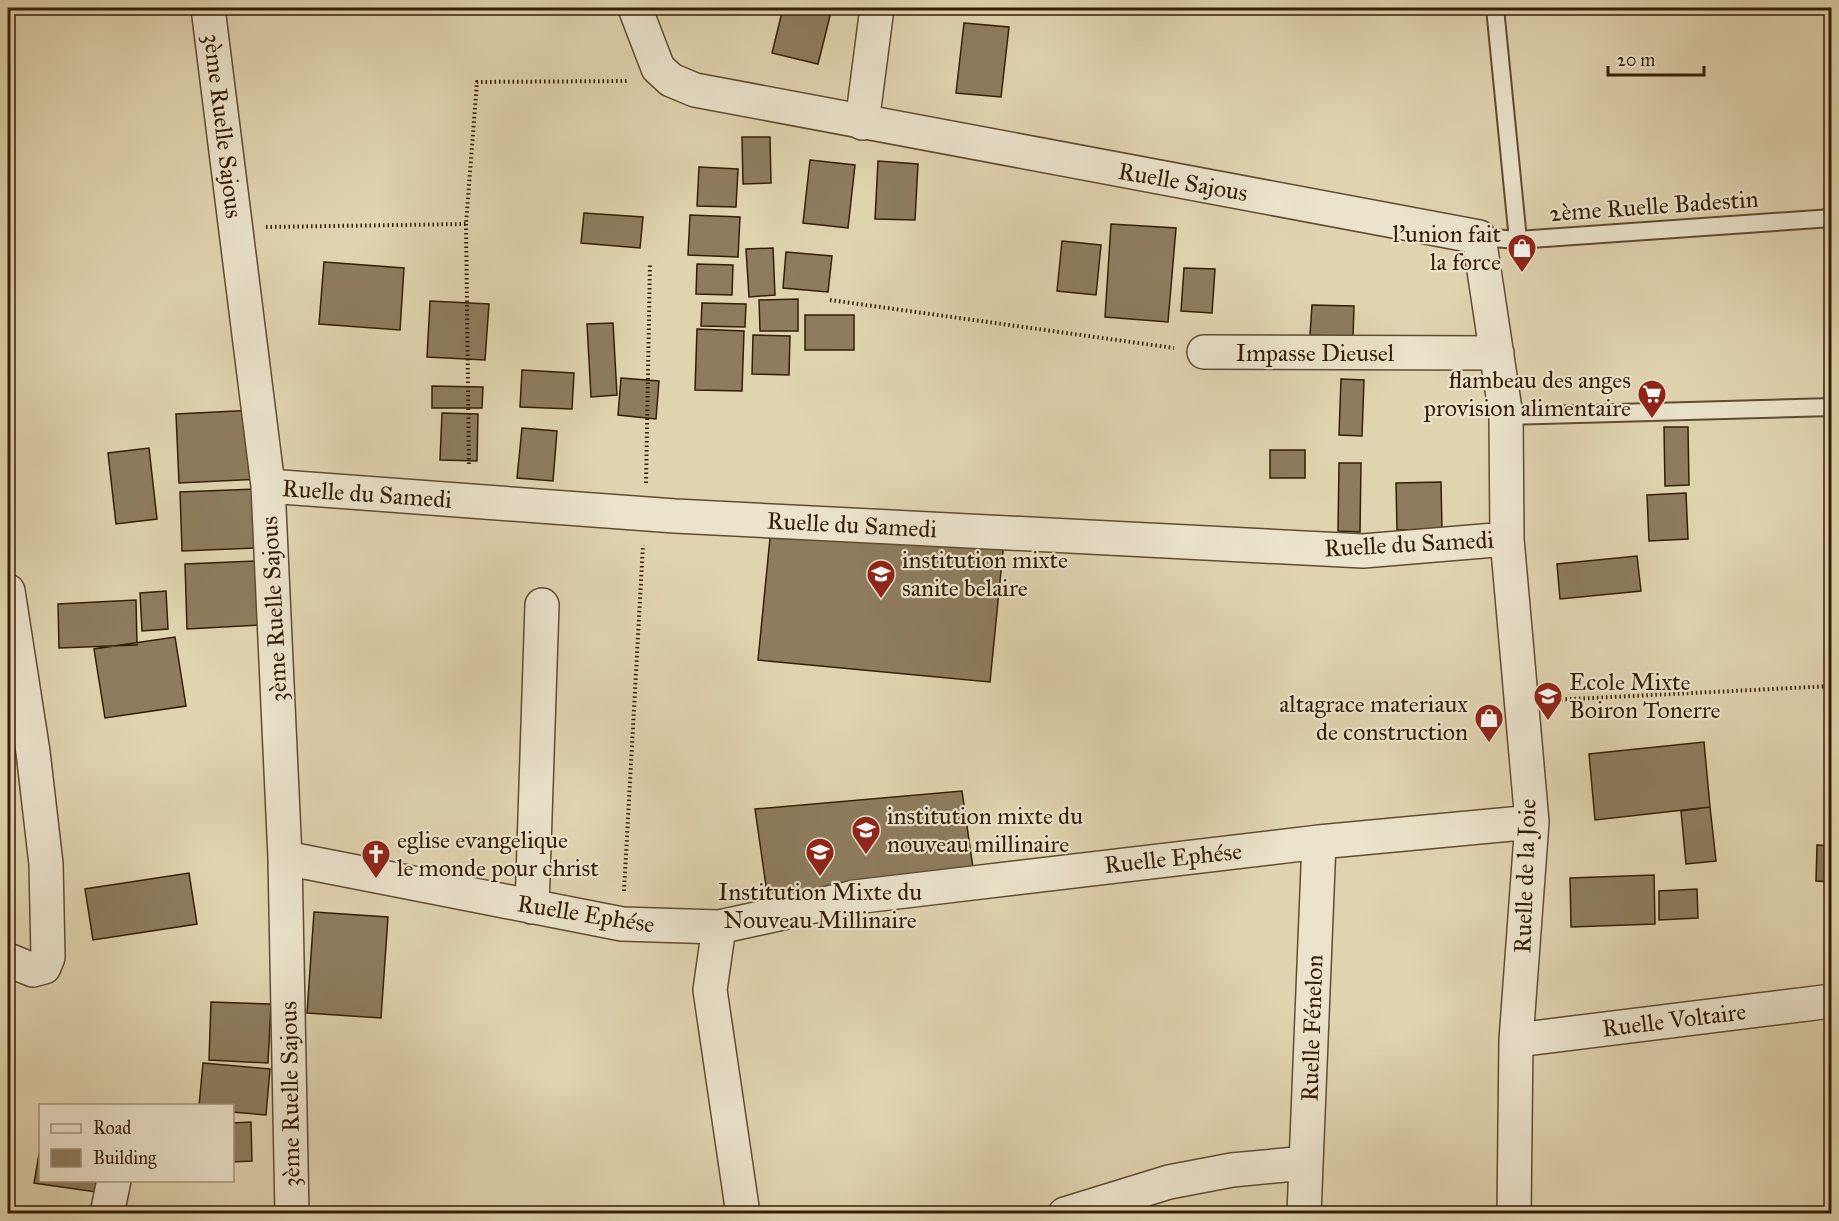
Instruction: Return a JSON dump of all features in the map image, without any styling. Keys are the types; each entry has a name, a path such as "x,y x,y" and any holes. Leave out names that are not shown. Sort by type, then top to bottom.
{"street":[{"name":"3ème Ruelle Sajous","path":"208,8 268,486 285,858 292,1214"},
{"path":"635,8 658,68 671,80"},
{"path":"862,123 877,8"},
{"name":"Ruelle Sajous","path":"671,80 695,90 862,123 1479,237"},
{"path":"1479,237 1506,416 1507,539"},
{"name":"Impasse Dieusel","path":"1204,352 1497,353"},
{"name":"Ruelle du Samedi","path":"268,486 645,514 1363,551 1507,539"},
{"name":"Ruelle de la Joie","path":"1507,539 1532,822 1516,1040 1514,1214"},
{"path":"8,591 33,752 45,852 48,957 44,967 33,970 8,960"},
{"path":"532,907 542,605"},
{"name":"Ruelle Ephése","path":"285,858 622,924 719,927 855,897 1319,842 1532,822"},
{"name":"Ruelle Fénelon","path":"1304,1214 1319,842"},
{"path":"719,927 710,990 743,1214"},
{"name":"Ruelle Voltaire","path":"1516,1040 1832,1001"},
{"path":"1065,1214 1169,1182 1233,1170 1306,1163"},
{"path":"107,1214 114,1182"}],"lane":[{"path":"1495,8 1518,240"},
{"name":"2ème Ruelle Badestin","path":"1479,237 1518,240 1832,218"},
{"path":"1506,416 1832,407"}],"path":[{"path":"469,501 466,224 477,82 671,80"},
{"path":"236,227 466,224"},
{"path":"622,924 645,514 650,263"},
{"path":"830,300 1204,352"},
{"path":"1521,701 1832,686"}],"building":[{"path":"783,8 832,8 818,64 772,53"},
{"path":"964,23 1009,27 1001,97 956,93"},
{"path":"742,137 770,137 771,183 743,184"},
{"path":"810,160 855,165 848,228 803,223"},
{"path":"878,161 918,164 915,220 875,219"},
{"path":"699,167 738,169 736,207 697,206"},
{"path":"584,213 643,217 640,248 581,243"},
{"path":"690,215 740,217 738,257 688,255"},
{"path":"1111,224 1176,228 1168,322 1105,317"},
{"path":"1062,241 1101,245 1096,295 1057,291"},
{"path":"773,248 775,295 749,297 746,249"},
{"path":"786,252 832,256 828,292 783,288"},
{"path":"324,262 404,268 400,330 319,324"},
{"path":"697,264 733,265 732,295 696,294"},
{"path":"1184,268 1215,269 1212,313 1181,311"},
{"path":"798,299 798,331 760,331 759,300"},
{"path":"430,301 489,304 485,360 427,357"},
{"path":"702,303 746,304 745,327 701,326"},
{"path":"1312,305 1354,306 1353,337 1310,335"},
{"path":"805,315 854,315 854,350 805,350"},
{"path":"613,323 617,395 591,397 587,324"},
{"path":"697,329 744,331 742,391 695,390"},
{"path":"753,335 790,336 789,375 752,374"},
{"path":"522,370 574,373 572,409 520,407"},
{"path":"621,378 659,381 656,419 618,415"},
{"path":"1341,379 1364,380 1362,436 1339,435"},
{"path":"432,386 483,387 482,408 432,408"},
{"path":"256,410 259,479 179,483 176,414"},
{"path":"442,413 478,414 477,461 440,460"},
{"path":"1664,427 1688,427 1689,485 1665,486"},
{"path":"522,428 557,431 553,481 517,478"},
{"path":"149,448 157,519 116,524 108,453"},
{"path":"1270,450 1305,450 1305,478 1270,478"},
{"path":"1339,463 1361,463 1360,532 1338,531"},
{"path":"1441,482 1442,529 1397,530 1396,483"},
{"path":"256,489 258,548 182,551 180,492"},
{"path":"1686,493 1688,539 1649,541 1647,495"},
{"name":"institution mixte sanite belaire","path":"771,528 1004,541 990,682 758,660"},
{"path":"1637,556 1641,591 1560,599 1557,564"},
{"path":"256,561 259,625 187,629 185,564"},
{"path":"166,591 168,629 142,631 140,593"},
{"path":"136,600 137,645 59,648 58,604"},
{"path":"175,637 186,706 105,718 94,649"},
{"path":"1704,742 1710,807 1595,820 1589,754"},
{"name":"institution mixte du nouveau millinaire","path":"962,791 974,875 767,893 755,809"},
{"path":"1710,807 1716,861 1686,864 1681,811"},
{"path":"1817,845 1832,846 1832,882 1816,881"},
{"path":"189,873 197,924 93,940 85,889"},
{"path":"1654,875 1655,924 1571,927 1570,878"},
{"path":"1697,889 1698,918 1659,920 1659,891"},
{"path":"314,912 388,917 381,1018 307,1013"},
{"path":"211,1002 271,1004 268,1063 209,1060"},
{"path":"203,1063 270,1069 266,1115 234,1112 234,1104 199,1104"},
{"path":"251,1122 252,1161 234,1162 234,1123"},
{"path":"39,1154 39,1182 98,1182 96,1192 34,1183"}],"place":[{"name":"l'union fait la force","path":"1522,274"},
{"name":"flambeau des anges provision alimentaire","path":"1652,420"},
{"name":"institution mixte sanite belaire","path":"881,600"},
{"name":"Ecole Mixte Boiron Tonerre","path":"1548,722"},
{"name":"altagrace materiaux de construction","path":"1489,744"},
{"name":"institution mixte du nouveau millinaire","path":"866,856"},
{"name":"Institution Mixte du Nouveau Millinaire","path":"820,878"},
{"name":"eglise evangelique le monde pour christ","path":"376,880"}]}
